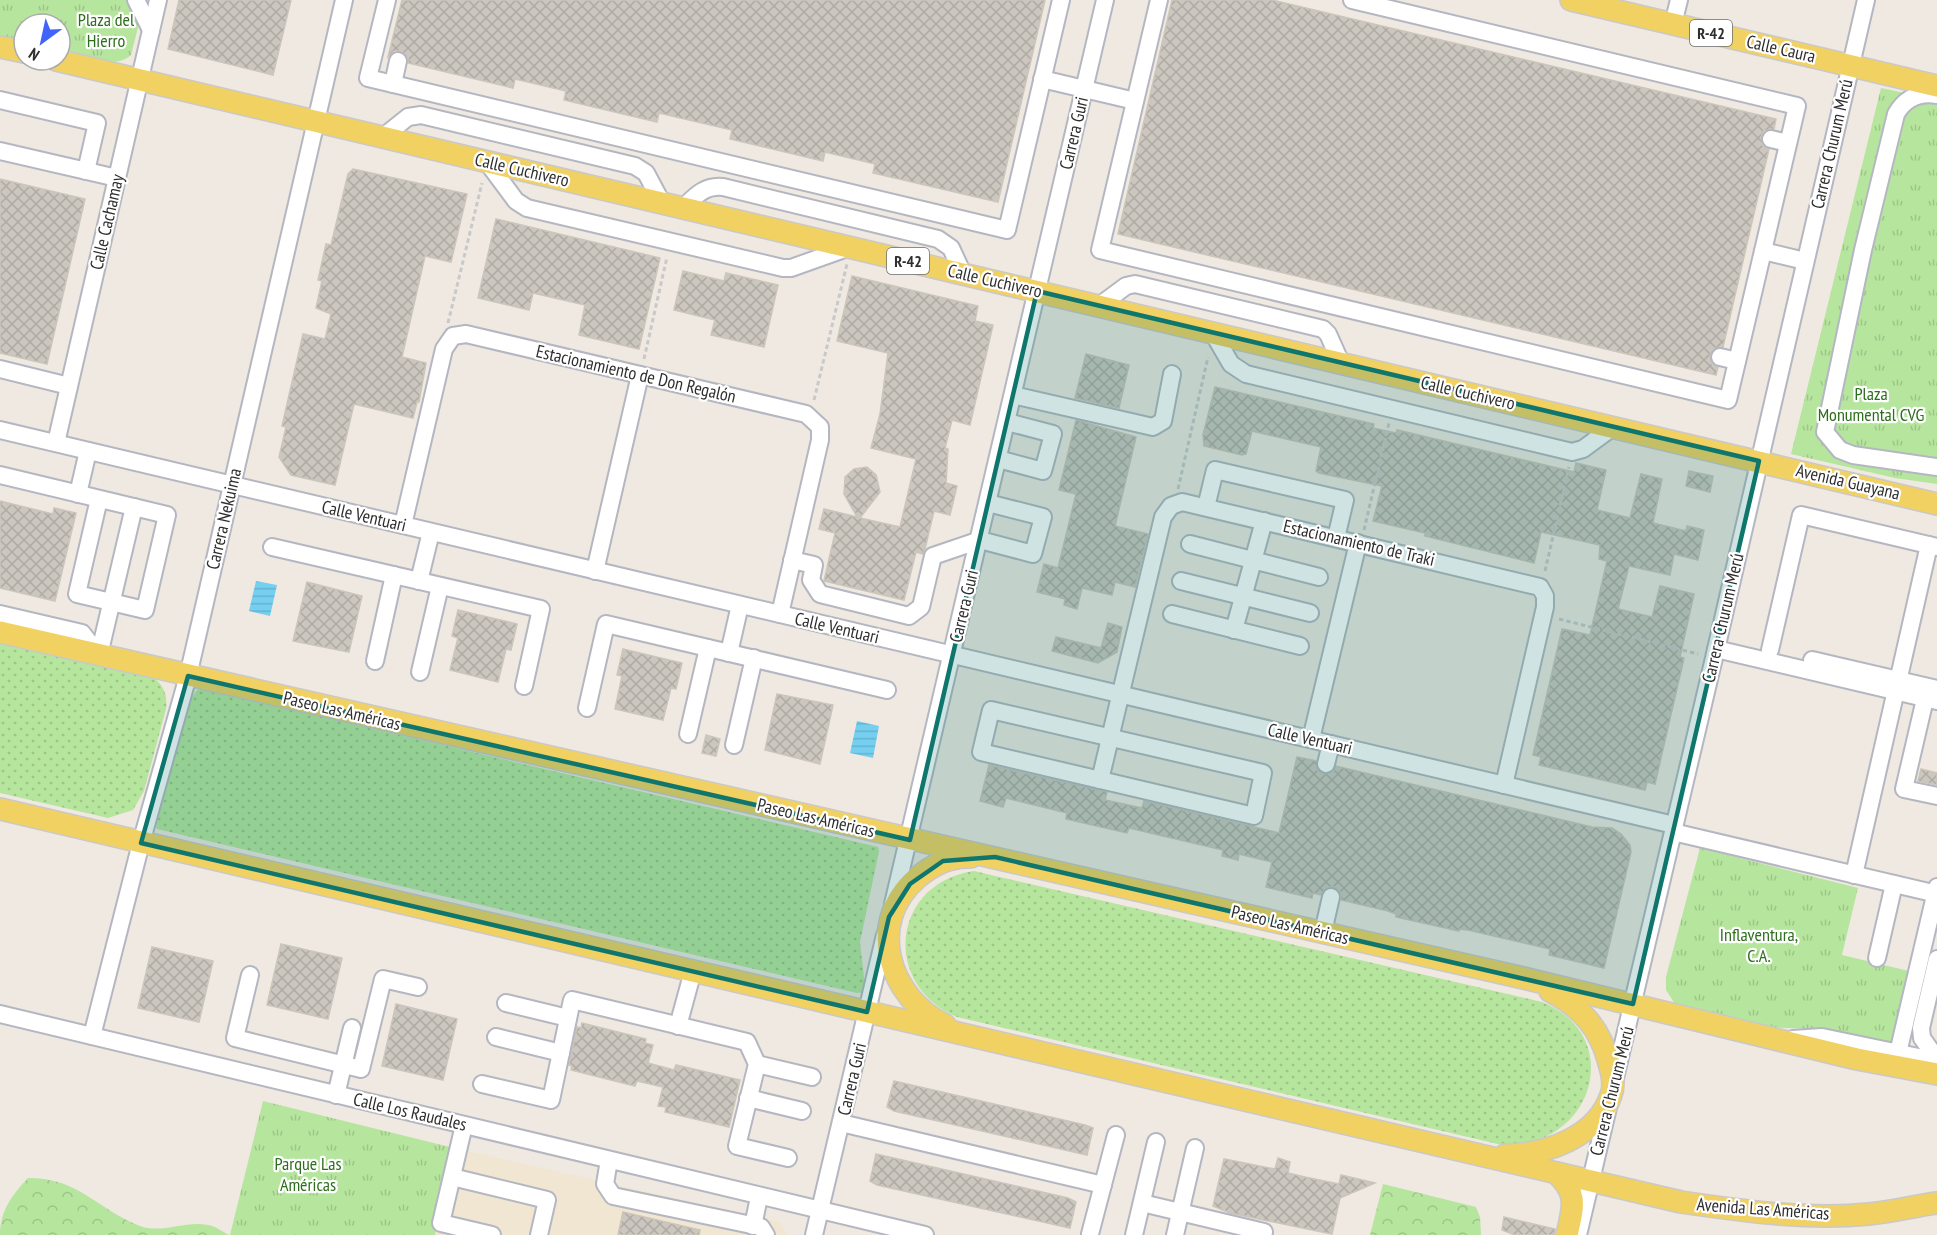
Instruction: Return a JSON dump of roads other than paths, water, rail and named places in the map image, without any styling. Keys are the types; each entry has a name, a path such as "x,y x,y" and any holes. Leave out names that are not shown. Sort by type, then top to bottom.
{"main road":[{"name":"Calle Caura","path":"1571,0 1601,3 1673,24 1851,66"},
{"name":"Calle Cuchivero","path":"72,64 1759,461"},
{"name":"R-42","path":"1851,66 1937,86"},
{"name":"Avenida Guayana","path":"1759,461 1937,504"},
{"name":"Paseo Las Américas","path":"0,632 1633,1004"},
{"path":"0,809 1590,1181"},
{"path":"966,1035 924,1012 900,984 889,949 889,917 910,884 925,871 943,861 961,857 995,857"},
{"path":"1479,1155 1518,1155 1547,1150 1568,1142 1586,1129 1606,1105 1612,1093 1612,1076 1606,1051 1596,1029 1583,1012 1568,1000 1519,977"},
{"path":"1633,1004 1857,1059 1937,1074"},
{"path":"1556,1173 1566,1184 1573,1198 1567,1235"},
{"name":"Avenida Las Américas","path":"1590,1181 1681,1202 1788,1214 1869,1214 1937,1203"}],"street":[{"path":"136,0 151,30"},
{"name":"Calle Cachamay","path":"56,444 158,0"},
{"name":"Carrera Nekuima","path":"92,1036 141,843 188,676 344,0"},
{"path":"387,0 368,78 1007,230 1061,0"},
{"name":"Carrera Guri","path":"820,1211 889,917 910,840 1105,0"},
{"path":"1159,0 1135,102 1115,214 1100,250 1728,400 1797,106 1352,0"},
{"path":"1673,24 1679,0"},
{"name":"Carrera Churum Merú","path":"1578,1235 1717,648 1866,0"},
{"path":"393,84 398,61"},
{"path":"1042,79 1135,102"},
{"path":"1937,95 1918,94 1900,107 1896,114 1860,261 1825,432 1840,450 1853,455 1937,467"},
{"path":"0,100 98,123 86,171"},
{"path":"383,137 408,117 421,115 641,168 662,203"},
{"path":"1771,139 1788,143"},
{"path":"625,164 630,140"},
{"path":"0,151 117,178"},
{"path":"487,162 516,201 527,208 671,242 789,269 850,247"},
{"path":"683,208 706,189 714,186 723,187 938,239 951,248 963,274"},
{"path":"1763,251 1805,261"},
{"path":"1203,300 1208,276"},
{"path":"1099,306 1126,286 1135,284 1203,300 1323,329 1328,334 1341,363"},
{"path":"1213,333 1226,357 1241,372 1572,452 1583,449 1613,427"},
{"name":"Estacionamiento de Don Regalón","path":"403,525 447,342 453,336 466,334 810,417 822,432 792,560"},
{"path":"1720,357 1737,361"},
{"path":"0,369 69,386"},
{"path":"1013,395 1153,427 1163,421 1172,374"},
{"path":"595,571 640,375"},
{"path":"998,459 1043,471 1053,434 1007,422"},
{"name":"Calle Ventuari","path":"0,430 1504,785 1854,875 1936,892"},
{"path":"78,494 88,451"},
{"path":"1206,507 1215,470 1345,500 1336,538"},
{"path":"0,475 167,515 145,610 77,594 99,499"},
{"name":"Estacionamiento de Traki","path":"1122,694 1163,517 1167,509 1178,502 1264,520 1540,587 1545,596 1543,615 1504,785"},
{"path":"780,614 792,560 814,565 811,580 820,594 909,616 921,607 933,556 980,540 1033,554 1042,517 988,503"},
{"path":"99,655 134,507"},
{"path":"1770,650 1801,515 1933,546 1897,686 1854,875"},
{"path":"1234,630 1264,520"},
{"path":"419,581 430,532"},
{"path":"1311,739 1359,543"},
{"path":"1190,544 1319,577"},
{"path":"272,547 541,609 524,686"},
{"path":"375,662 394,576"},
{"path":"1181,581 1310,613"},
{"path":"420,672 440,586"},
{"path":"729,653 741,605"},
{"path":"0,614 82,633 99,655"},
{"path":"1172,614 1300,646"},
{"path":"587,708 606,624 887,690"},
{"path":"688,734 708,648"},
{"path":"1717,648 1770,650 1813,666"},
{"path":"1717,648 1813,666 1933,696 1904,789 1937,796"},
{"path":"734,745 754,658"},
{"path":"1100,780 1122,694"},
{"path":"991,710 1111,738 1263,773 1254,816 981,752 991,710"},
{"path":"1326,764 1331,744"},
{"path":"1877,958 1894,884"},
{"path":"1898,1053 1936,892"},
{"path":"1323,932 1331,897"},
{"path":"1937,959 1921,1028 1922,1038 1937,1060"},
{"path":"678,1026 693,971"},
{"path":"250,975 235,1038 361,1069 383,979 418,987"},
{"path":"482,1084 551,1100 572,1000 747,1042 757,1064 737,1146 788,1158"},
{"path":"506,1003 568,1018"},
{"name":"Calle Los Raudales","path":"0,1014 925,1235"},
{"path":"336,1095 352,1028"},
{"path":"496,1037 561,1053"},
{"path":"1778,1039 1822,1037 1937,1060"},
{"path":"757,1064 812,1077"},
{"path":"748,1098 802,1111"},
{"path":"841,1123 1103,1185"},
{"path":"464,1125 441,1223 492,1235"},
{"path":"1090,1234 1116,1135"},
{"path":"1134,1235 1156,1142"},
{"path":"1175,1235 1195,1148"},
{"path":"609,1160 605,1184 612,1196 759,1230 759,1197"},
{"path":"452,1178 547,1200 539,1235"},
{"path":"1142,1203 1264,1232"},
{"path":"814,1235 820,1211"}],"water":[{"path":"256,581 277,585 270,616 249,611"},
{"path":"857,721 879,726 873,758 850,753"}],"park label":[{"name":"Plaza del Hierro","path":"106,30"},
{"name":"Plaza Monumental CVG","path":"1871,404"},
{"name":"Inflaventura, C.A.","path":"1759,945"},
{"name":"Parque Las Américas","path":"308,1174"}]}
